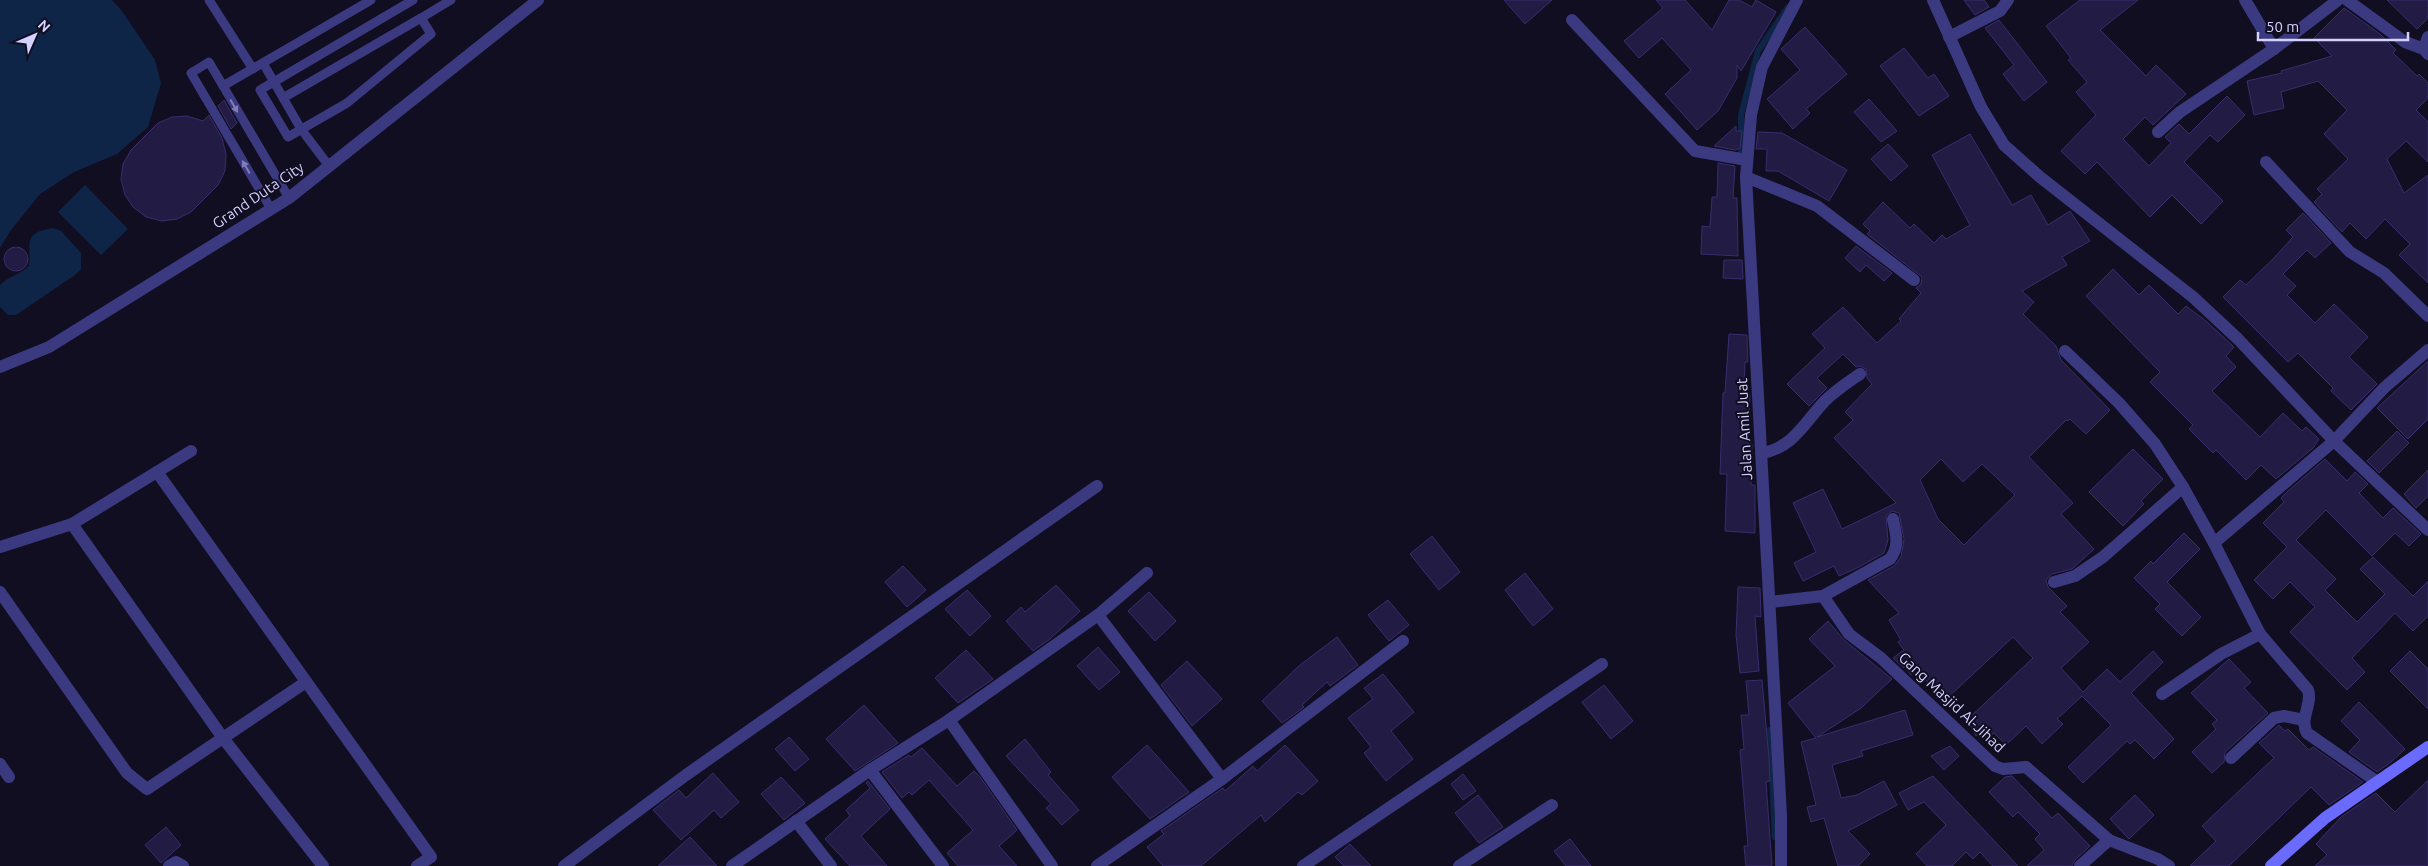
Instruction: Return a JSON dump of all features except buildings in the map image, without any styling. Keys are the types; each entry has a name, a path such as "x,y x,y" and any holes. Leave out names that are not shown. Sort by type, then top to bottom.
{"street":[{"name":"Grand Duta City","path":"0,367 49,347 289,198 538,0"},
{"name":"Jalan Amil Juat","path":"1781,866 1781,815 1746,177 1751,115 1762,67 1797,0"},
{"path":"1933,0 1981,107 2004,145 2040,178 2193,297 2238,339 2334,441 2428,530"},
{"path":"1949,37 2000,11 2008,0"},
{"path":"2245,0 2274,49"},
{"path":"2158,132 2180,112 2216,86 2274,49 2338,0"},
{"path":"2348,0 2405,42 2427,47"},
{"path":"1572,20 1695,151 1747,160"},
{"path":"2266,162 2350,252 2384,273 2428,316"},
{"path":"1746,177 1817,206 1914,280"},
{"path":"2214,543 2334,441 2386,387 2428,350"},
{"path":"2065,351 2133,418 2155,444 2183,487 2260,634 2308,690 2310,697 2304,720 2305,729 2310,736 2334,750 2376,781"},
{"path":"1762,453 1776,451 1784,446 1797,435 1829,397 1860,374"},
{"path":"0,547 72,524 191,451"},
{"path":"157,472 431,857 418,866"},
{"path":"564,866 686,775 1097,486"},
{"path":"2054,582 2075,576 2103,557 2183,487"},
{"path":"1770,602 1822,596 1890,559 1896,552 1897,538 1893,518"},
{"path":"72,524 223,738 323,866"},
{"path":"732,866 870,770 949,720 1098,616 1147,573"},
{"path":"0,592 127,773 147,789 306,682"},
{"name":"Gang Masjid Al-Jihad","path":"1822,596 1849,634 1881,658 1995,766 2003,769 2023,766 2031,770 2109,840 2158,859 2169,866"},
{"path":"1098,616 1222,779"},
{"path":"2162,694 2221,654 2260,634"},
{"path":"1097,866 1222,779 1404,642"},
{"path":"1303,866 1602,664"},
{"path":"2231,758 2274,718 2284,716 2304,720"},
{"path":"949,720 1052,866"},
{"path":"2271,866 2324,818 2428,747"},
{"path":"0,764 9,777"},
{"path":"870,770 943,866"},
{"path":"1459,866 1552,805"},
{"path":"796,821 832,866"},
{"path":"2080,866 2109,840"},
{"path":"169,866 176,862 183,866"}],"lane":[{"path":"209,0 253,69"},
{"path":"223,86 371,0"},
{"path":"413,0 260,90 288,137 347,103 430,34 421,18"},
{"path":"283,98 451,0"},
{"path":"271,209 191,73 209,62 289,198"},
{"path":"263,63 301,129 330,166"}],"water":[{"path":"0,0 112,0 122,11 155,60 161,83 148,127 117,154 74,172 40,194 11,230 0,248"},
{"path":"85,185 128,229 101,255 58,212"},
{"path":"53,228 61,231 81,253 81,269 16,315 8,315 0,307 0,285 29,266 29,246 32,236 43,230"}],"waterway":[{"path":"1741,154 1741,115 1758,51 1788,7"},
{"path":"1770,730 1775,837"}]}
